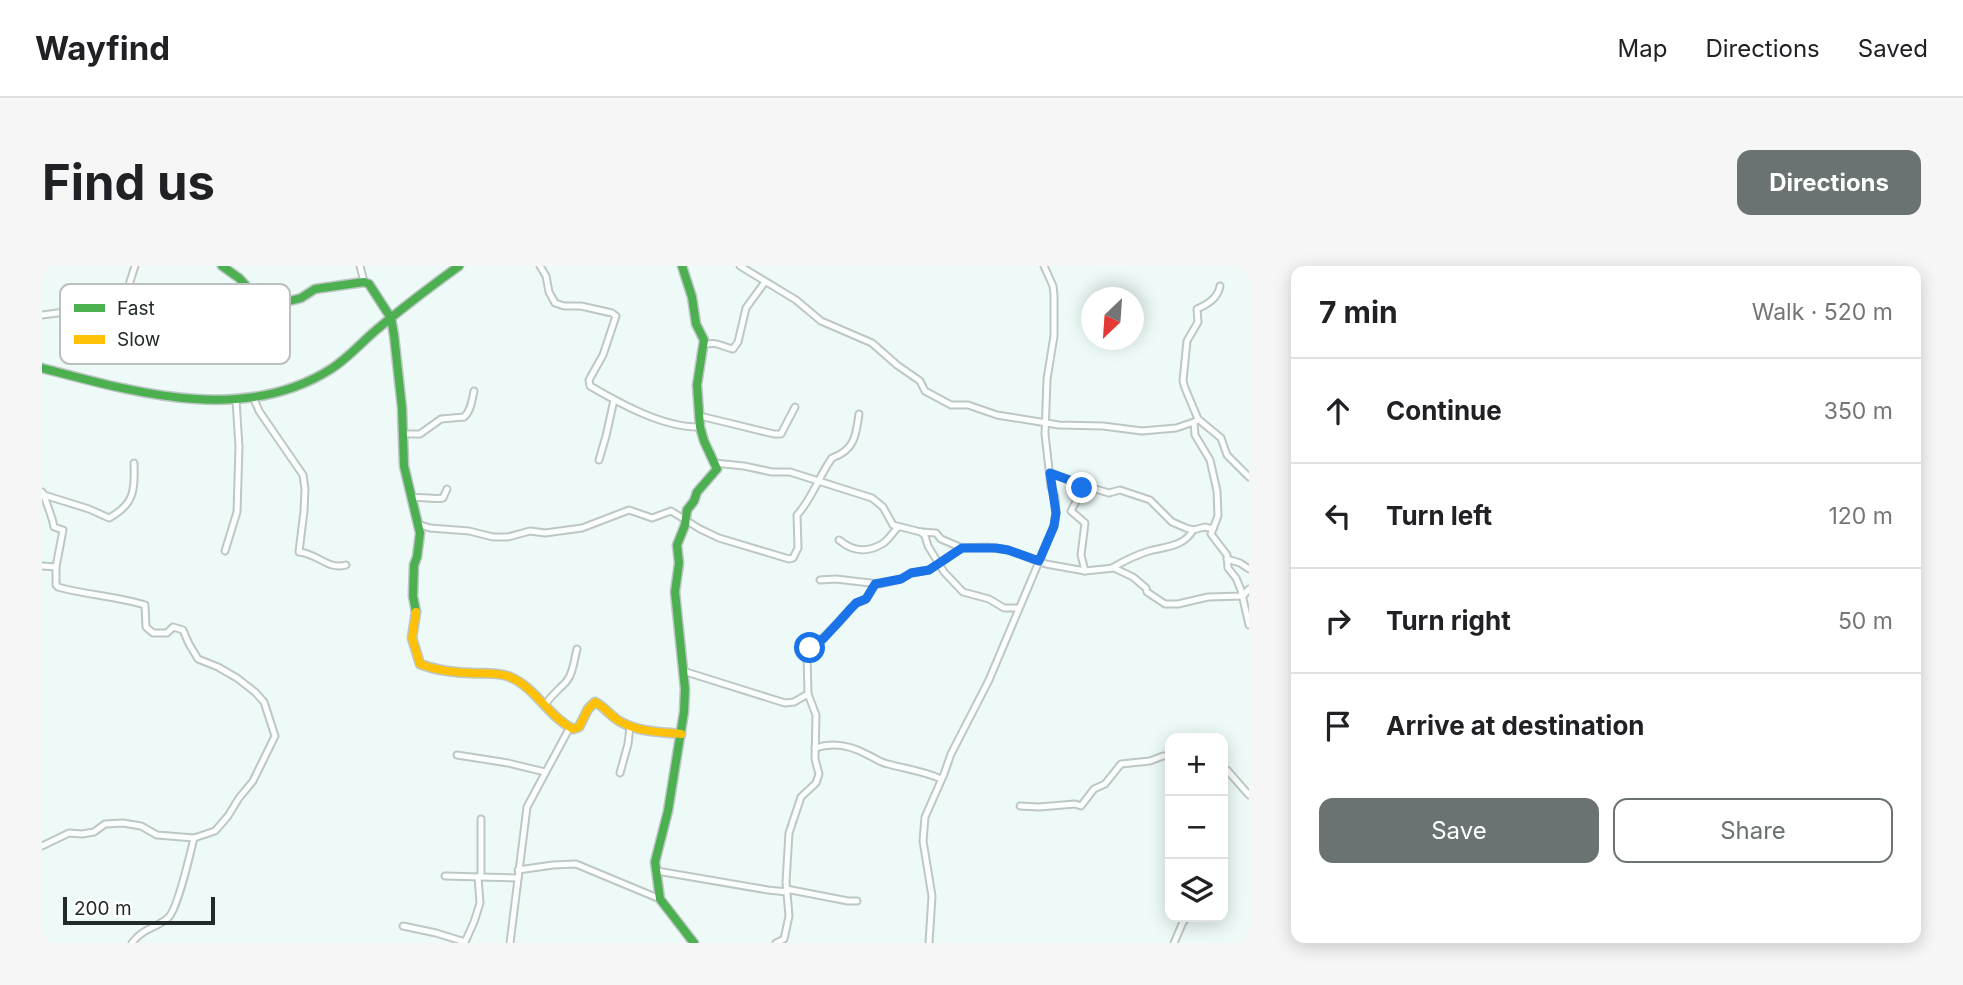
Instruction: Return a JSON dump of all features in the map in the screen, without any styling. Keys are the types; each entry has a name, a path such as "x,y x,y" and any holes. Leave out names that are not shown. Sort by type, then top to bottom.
{"street":[{"path":"129,284 135,266"},
{"path":"222,266 244,284"},
{"path":"360,266 364,282"},
{"path":"42,369 133,391 212,402 254,399 290,388 327,371 459,266"},
{"path":"540,266 546,276 548,292 555,303 581,306 616,316 603,355 589,380 590,386 648,416 680,425 701,427"},
{"path":"682,266 692,297 696,324 704,340 697,385 699,416 704,441 717,469 697,492 687,510 677,545 677,617 684,712 668,811 655,862 660,899 694,943"},
{"path":"740,266 796,300 821,321 872,343 920,381 925,391 951,405 968,405 997,415 1059,425 1103,426 1142,431 1176,428 1193,422 1221,438 1227,455 1249,477"},
{"path":"929,943 932,896 922,832 925,817 951,754 989,680 1054,526 1056,513 1045,422 1047,379 1055,326 1053,286 1044,266"},
{"path":"290,301 301,298 315,289 364,282 369,284 391,318 402,408 404,466 420,542 414,565 413,596 416,612 412,638 418,660 423,666 508,676 523,683 561,723 570,727 579,727 588,709 595,702 603,705 616,719 630,727 681,734"},
{"path":"703,345 721,344 733,349 738,342 746,308 765,282"},
{"path":"1220,286 1211,301 1197,309 1198,321 1187,341 1183,381 1194,432 1210,460 1217,491 1218,516 1211,534 1227,555 1228,568 1236,578 1249,625"},
{"path":"42,315 60,313"},
{"path":"403,434 420,434 441,419 464,417 474,391"},
{"path":"254,399 259,411 303,475 304,518 299,552 312,554 330,565 346,565"},
{"path":"225,551 237,512 239,447 236,400"},
{"path":"599,460 614,400"},
{"path":"699,416 774,434 784,431 795,407"},
{"path":"418,524 500,537 530,531 545,533 582,528 629,510 652,518 671,511 719,538 789,559 793,558 797,548 797,515 806,505 832,457 843,454 855,438 859,414"},
{"path":"43,493 109,518 125,508 134,490 134,463"},
{"path":"714,463 772,472 790,472 872,498 883,507 893,525 898,527 936,533 941,539 962,548 1008,550 1039,561 1085,571 1112,568 1146,552 1177,545 1192,534 1193,530"},
{"path":"1050,473 1109,493 1120,489 1150,500 1172,522 1193,530 1205,527 1213,529"},
{"path":"1083,485 1071,511 1085,523 1081,555 1085,571"},
{"path":"412,498 443,498 447,489"},
{"path":"42,846 69,833 94,832 105,824 123,823 141,826 158,835 194,838 215,831 253,781 275,736 264,702 237,678 198,659 183,630 173,627 167,633 153,633 146,627 145,605 72,591 56,585 56,567 63,530 54,527 43,493"},
{"path":"839,540 858,551 869,549 885,542 898,527"},
{"path":"921,531 944,572 963,592 989,599 1004,608 1018,608"},
{"path":"820,580 836,579 875,584 901,579 911,573 929,570 962,548"},
{"path":"1227,559 1249,569"},
{"path":"42,566 56,567"},
{"path":"1112,568 1133,577 1147,592 1165,604 1208,597 1242,596 1249,589"},
{"path":"776,943 784,939 789,916 789,833 801,797 818,779 819,774 815,758 816,715 808,694 808,651 824,638 856,603 866,599 875,584"},
{"path":"544,706 569,676 577,649"},
{"path":"683,671 785,703 794,702 808,694"},
{"path":"510,943 527,807 570,727"},
{"path":"620,773 630,727"},
{"path":"815,748 830,745 851,748 881,762 941,779"},
{"path":"457,755 545,772"},
{"path":"1020,806 1081,806 1094,789 1105,784 1121,764 1165,757"},
{"path":"1228,771 1249,795"},
{"path":"403,926 465,942 480,901 481,819"},
{"path":"132,943 146,930 169,917 182,885 194,838"},
{"path":"518,870 576,864 660,899"},
{"path":"657,871 768,890 787,890 857,901"},
{"path":"445,876 518,878"},
{"path":"1174,943 1183,922"}],"traffic: fast":[{"path":"222,266 244,284"},
{"path":"42,368 151,394 225,400 262,396 297,386 331,369 395,314 459,266"},
{"path":"682,266 692,297 696,324 704,340 697,385 700,427 717,469 697,492 687,510 685,525 677,545 679,563 675,592 685,689 684,712 668,811 655,862 660,899 694,943"},
{"path":"290,301 301,298 315,289 364,282 369,284 391,318 402,408 404,466 420,533 414,565 413,596 416,612"}],"traffic: slow":[{"path":"416,612 412,638 420,664 447,671 510,677 527,688 556,717 573,729 579,727 588,709 595,702 617,720 635,728 681,734"}],"route":[{"path":"810,648 824,638 856,603 866,599 875,584 929,570 962,548 1008,550 1039,561 1054,526 1056,513 1050,473 1083,485 1082,488"}]}
